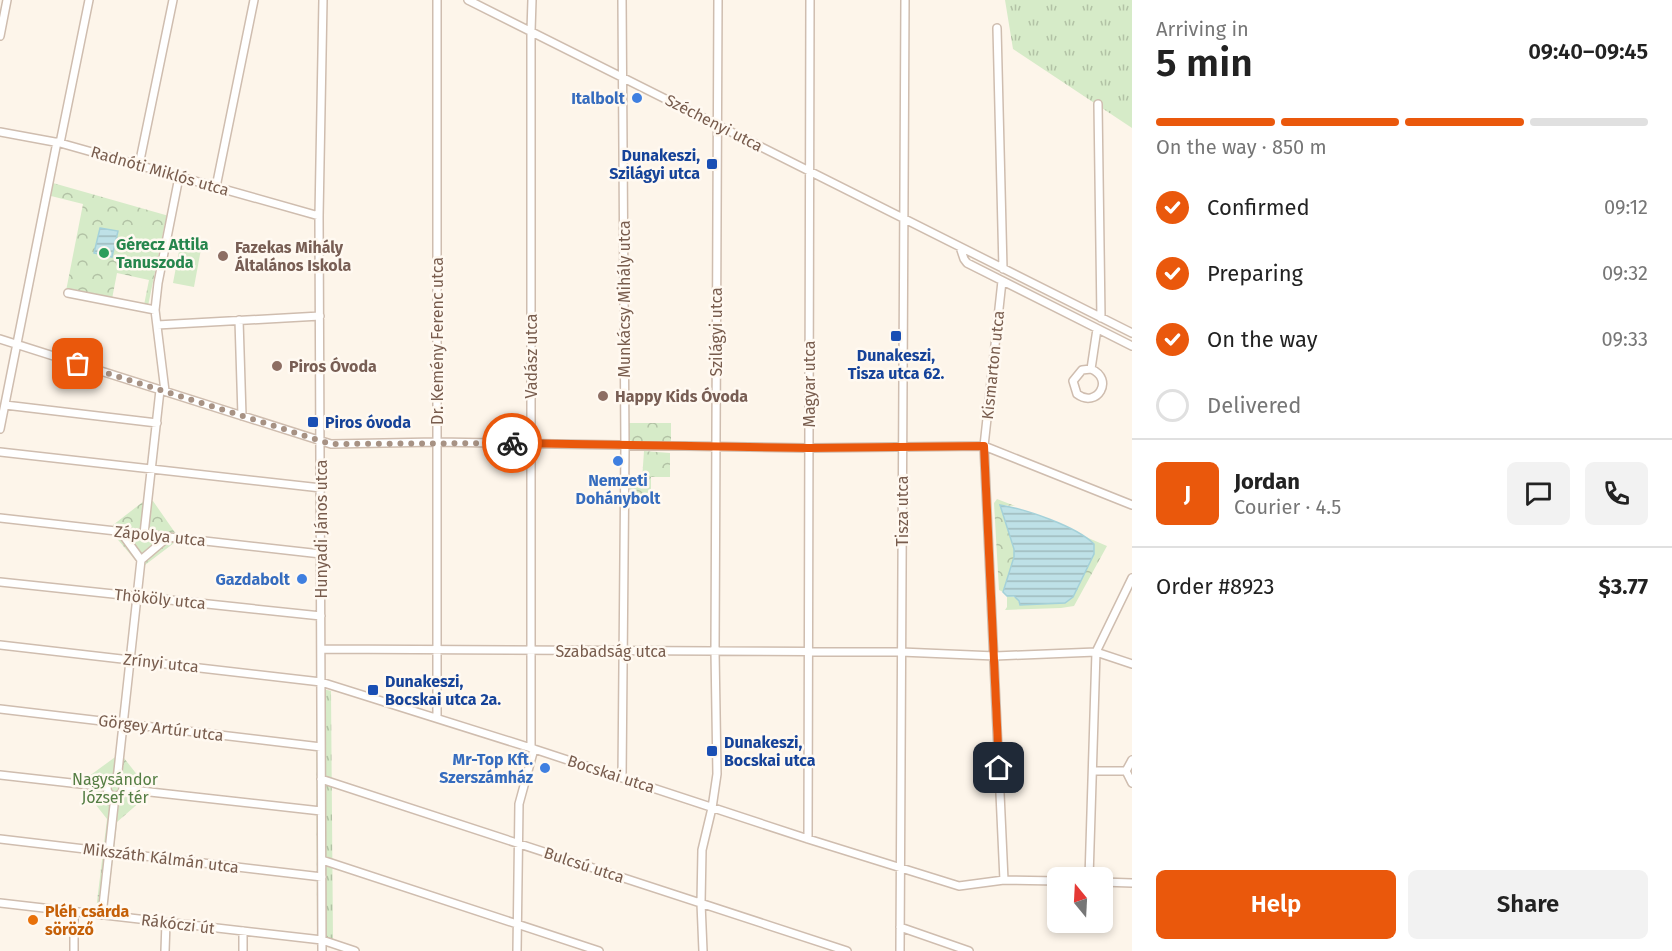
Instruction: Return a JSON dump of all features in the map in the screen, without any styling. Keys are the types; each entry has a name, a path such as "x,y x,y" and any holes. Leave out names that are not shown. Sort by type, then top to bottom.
{"street":[{"path":"0,36 7,0"},
{"path":"0,429 89,0"},
{"path":"139,165 173,0"},
{"path":"216,187 254,0"},
{"name":"Hunyadi János utca","path":"322,951 319,216 323,0"},
{"name":"Dr. Kemény Ferenc utca","path":"437,0 437,717"},
{"name":"Széchenyi utca","path":"468,0 1132,333"},
{"name":"Vadász utca","path":"517,951 519,804 533,748 531,650 532,0"},
{"name":"Munkácsy Mihály utca","path":"622,0 625,447 622,778"},
{"name":"Szilágyi utca","path":"702,951 702,850 717,774 715,651 718,0"},
{"name":"Magyar utca","path":"808,840 810,0"},
{"name":"Tisza utca","path":"900,951 905,0"},
{"path":"997,27 1003,269"},
{"path":"1098,104 1101,318"},
{"name":"Radnóti Miklós utca","path":"0,132 59,143 319,216"},
{"path":"144,534 163,390 155,310 158,283 179,177"},
{"name":"Széchenyi utca","path":"960,247 967,263 1132,346"},
{"name":"Kismarton utca","path":"1002,281 984,446 1004,880"},
{"path":"68,293 155,310"},
{"path":"157,325 320,316"},
{"path":"239,320 242,416"},
{"path":"1091,369 1097,329"},
{"path":"0,339 331,444 437,442 625,447 809,448 984,446 1132,505"},
{"path":"1091,369 1099,375 1103,384 1099,393 1085,398 1077,394 1073,381 1082,370 1091,369"},
{"path":"5,405 157,423"},
{"path":"0,452 321,488"},
{"name":"Zápolya utca","path":"0,518 321,554"},
{"path":"117,780 141,560 120,531"},
{"path":"141,560 168,537"},
{"path":"1089,867 1096,652 1132,578"},
{"name":"Thököly utca","path":"0,582 321,616"},
{"name":"Zrínyi utca","path":"0,645 321,682"},
{"name":"Szabadság utca","path":"321,649 901,652 995,656 1096,652"},
{"path":"1096,652 1132,664"},
{"name":"Bocskai utca","path":"321,682 533,748 808,840 959,886 1004,880 1047,881"},
{"name":"Görgey Artúr utca","path":"0,709 321,747"},
{"path":"1132,760 1126,771 1132,783"},
{"path":"1093,771 1126,771"},
{"path":"0,775 107,787"},
{"name":"Bulcsú utca","path":"321,779 847,951"},
{"path":"107,787 111,781 117,780"},
{"path":"107,787 110,794 115,796 121,794 123,789 117,780"},
{"path":"123,789 321,811"},
{"path":"102,915 115,796"},
{"name":"Mikszáth Kálmán utca","path":"0,839 322,877"},
{"path":"322,860 599,951"},
{"path":"1113,882 1132,883"},
{"name":"Rákóczi út","path":"0,903 322,940 355,951"},
{"path":"74,912 74,951"},
{"path":"165,951 166,922"},
{"path":"900,927 969,951"},
{"path":"243,931 243,951"}],"green space":[{"path":"1005,0 1132,0 1132,128 1013,49"},
{"path":"53,183 169,216 165,223 148,306 144,305 149,280 117,273 112,299 66,291 83,204 51,196"},
{"path":"138,226 158,231 150,270 129,266"},
{"path":"180,246 201,249 194,287 173,283"},
{"path":"628,423 671,423 671,443 633,443 629,439"},
{"path":"644,451 670,453 670,477 651,477 651,500 630,499 630,480 642,480"},
{"path":"997,499 1015,506 1000,505 1014,549 1014,557 1003,592 999,590 994,503"},
{"path":"144,501 153,501 176,534 174,543 145,565 136,561 113,534 113,525"},
{"path":"1086,537 1107,546 1074,606 1005,610 1007,596 1015,598 1020,605 1065,603 1094,544"},
{"path":"316,687 331,691 333,939 317,935"},
{"name":"Nagysándor József tér","path":"118,755 124,758 149,790 149,794 117,822 107,911 96,910 107,819 81,786 81,782"}],"water":[{"path":"100,228 118,231 112,257 94,253"},
{"path":"1000,505 1050,519 1086,537 1094,544 1094,554 1073,597 1065,603 1020,605 1014,596 1007,596 1003,592 1014,557 1014,549"}],"way so far":[{"path":"78,364 331,444 512,443"}],"place":[{"name":"Italbolt","path":"637,98"},
{"name":"Dunakeszi, Szilágyi utca","path":"712,164"},
{"name":"Gérecz Attila Tanuszoda","path":"104,253"},
{"name":"Fazekas Mihály Általános Iskola","path":"223,256"},
{"name":"Dunakeszi, Tisza utca 62.","path":"896,336"},
{"name":"Piros Óvoda","path":"277,366"},
{"name":"Happy Kids Óvoda","path":"603,396"},
{"name":"Piros óvoda","path":"313,422"},
{"name":"Nemzeti Dohánybolt","path":"618,461"},
{"name":"Gazdabolt","path":"302,579"},
{"name":"Dunakeszi, Bocskai utca 2a.","path":"373,690"},
{"name":"Dunakeszi, Bocskai utca","path":"712,751"},
{"name":"Mr-Top Kft. Szerszámház","path":"545,768"},
{"name":"Pléh csárda söröző","path":"33,920"}],"route":[{"path":"512,443 625,447 984,446 999,768"}]}
